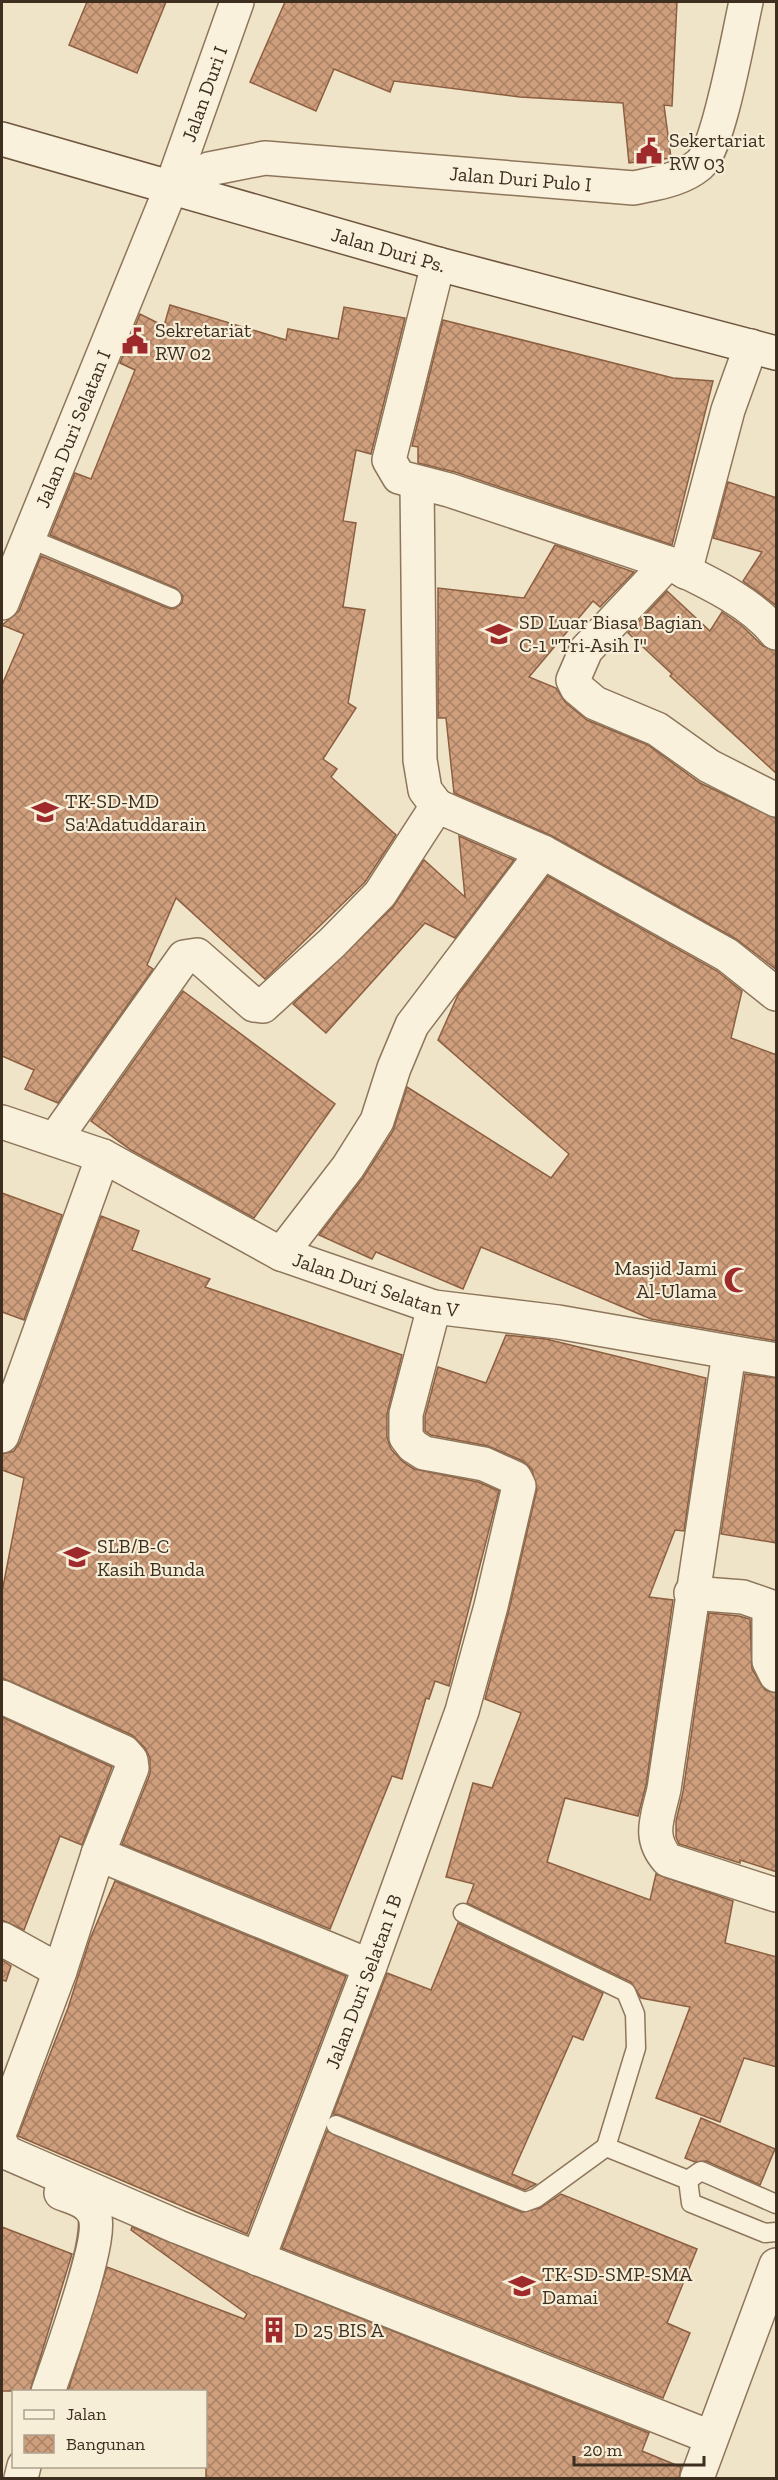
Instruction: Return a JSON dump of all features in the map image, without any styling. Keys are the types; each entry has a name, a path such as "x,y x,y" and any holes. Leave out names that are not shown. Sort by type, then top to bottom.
{"street":[{"name":"Jalan Duri I","path":"171,188 237,2"},
{"name":"Jalan Duri Pulo I","path":"171,188 209,169 265,158 634,188 672,180 701,164 716,134 746,2"},
{"name":"Jalan Duri Ps.","path":"3,146 171,188 438,264 764,349"},
{"name":"Jalan Duri Selatan I","path":"2,603 171,188"},
{"path":"438,264 389,459 399,477 449,490 676,568 764,618 777,633"},
{"path":"764,349 728,410 676,568 586,650 573,680 577,688 595,703 657,729 709,766 777,800"},
{"path":"417,483 420,760 425,790 437,806 543,852 727,955 777,994"},
{"path":"56,1139 184,957 189,954 197,955 254,1005 263,1006 332,943 380,894 437,806"},
{"path":"281,1254 348,1167 377,1121 394,1068 412,1025 543,852"},
{"name":"Jalan Duri Selatan V","path":"2,1122 103,1156 281,1254 434,1306 558,1322 777,1360"},
{"path":"2,1437 103,1156"},
{"name":"Jalan Duri Selatan I B","path":"258,2259 370,1966 462,1711 491,1606 519,1486 515,1478 484,1464 424,1453 413,1446 406,1437 406,1414 434,1306"},
{"path":"729,1353 691,1593 664,1789 654,1836 659,1850 669,1860 777,1896"},
{"path":"691,1593 743,1597 769,1606 769,1662 777,1675"},
{"path":"2,1697 124,1752 131,1760 130,1779 98,1854 60,1971 2,2127"},
{"path":"98,1854 370,1966"},
{"path":"2,1939 60,1971"},
{"path":"2,2145 5,2151 258,2259 702,2466"},
{"path":"2,2171 85,2202 95,2216 95,2243 48,2390"},
{"path":"702,2466 777,2265"},
{"path":"417,2342 702,2466"}],"lane":[{"path":"28,538 172,598"},
{"path":"336,2126 525,2202 536,2198 606,2147 636,2048 635,2014 626,1992 463,1914"},
{"path":"606,2147 688,2180"},
{"path":"688,2180 701,2171 777,2204"},
{"path":"688,2180 691,2203 765,2233 777,2232"}],"building":[{"path":"87,2 166,2 137,73 69,45"},
{"path":"285,2 677,2 672,106 664,105 671,158 629,163 623,103 520,97 394,81 390,92 334,69 316,111 250,82"},
{"path":"170,305 286,340 288,329 338,339 344,307 405,318 371,454 356,450 343,521 356,523 343,607 365,610 348,703 356,708 323,759 337,769 331,777 396,835 365,882 265,979 176,898 147,965 153,969 58,1103 25,1089 34,1070 2,1056 2,685 24,634 2,625 19,611 41,556 168,608 174,609 182,603 183,596 176,588 50,535 75,473 91,479 135,370 120,363 140,314 164,326"},
{"path":"443,320 673,378 713,381 672,545 455,472 418,463 418,447 412,446"},
{"path":"728,482 777,498 777,606 743,581 762,552 713,538"},
{"path":"555,545 634,572 600,607 593,601 529,677 556,688 565,702 587,720 648,745 700,783 777,819 777,970 736,939 552,836 454,793 446,718 438,718 438,588 524,598"},
{"path":"667,591 710,631 722,612 742,626 763,646 777,651 777,774 670,676 672,674 628,633"},
{"path":"459,836 514,860 455,938 425,923 326,1033 293,1004 393,907 424,860 465,897"},
{"path":"548,876 717,971 742,991 731,1038 777,1055 777,1341 651,1319 481,1247 463,1289 376,1252 372,1259 319,1235 363,1178 393,1131 407,1087 551,1178 569,1154 438,1040 458,995"},
{"path":"183,991 335,1104 254,1218 131,1150 91,1121"},
{"path":"2,1193 62,1215 24,1320 2,1312"},
{"path":"101,1216 139,1231 132,1250 210,1279 205,1287 402,1355 387,1414 387,1437 391,1449 403,1462 414,1469 478,1482 499,1491 449,1686 435,1681 429,1699 426,1698 402,1779 392,1776 330,1929 122,1844 150,1774 150,1758 145,1748 132,1735 2,1678 2,1592 24,1478 2,1470 2,1454 14,1451 20,1442"},
{"path":"506,1335 546,1339 706,1378 684,1531 675,1530 649,1597 673,1600 646,1785 638,1816 565,1798 547,1862 650,1900 656,1874 733,1901 725,1943 777,1957 777,2067 744,2058 720,2122 656,2098 690,2007 641,1998 631,1982 467,1903 474,1884 446,1877 473,1783 492,1788 521,1713 485,1699 509,1610 537,1489 532,1470 523,1461 488,1446 431,1435 425,1431 425,1416 438,1367 486,1383"},
{"path":"745,1374 777,1378 777,1543 721,1534"},
{"path":"709,1613 750,1619 752,1669 765,1690 777,1693 777,1872 679,1844 676,1837 676,1821 683,1792"},
{"path":"2,1717 112,1767 82,1845 60,1836 24,1930 2,1920"},
{"path":"115,1881 346,1976 247,2234 18,2136 68,2008 90,1939"},
{"path":"458,1923 603,1993 583,2040 573,2036 512,2174 536,2184 525,2190 333,2114 387,1973 431,1990"},
{"path":"2,1960 11,1966 6,1981 2,1980"},
{"path":"701,2118 775,2149 760,2185 706,2161 695,2162 685,2158"},
{"name":"TK-SD-SMP-SMA Damai","path":"327,2131 521,2212 540,2208 561,2194 697,2249 667,2323 690,2333 663,2398 282,2248"},
{"path":"2,2227 72,2254 30,2390 2,2391"},
{"path":"132,2227 649,2433 642,2451 681,2467 679,2478 206,2478 207,2390 68,2390 107,2267 244,2319 247,2314 131,2230"}],"place":[{"name":"Sekertariat RW 03","path":"649,151"},
{"name":"Sekretariat RW 02","path":"135,341"},
{"name":"SD Luar Biasa Bagian C-1 \"Tri-Asih I\"","path":"499,634"},
{"name":"TK-SD-MD Sa'Adatuddarain","path":"45,812"},
{"name":"Masjid Jami Al-Ulama","path":"737,1280"},
{"name":"SLB/B-C Kasih Bunda","path":"77,1557"},
{"name":"TK-SD-SMP-SMA Damai","path":"522,2286"},
{"name":"D 25 BIS A","path":"274,2330"}]}
